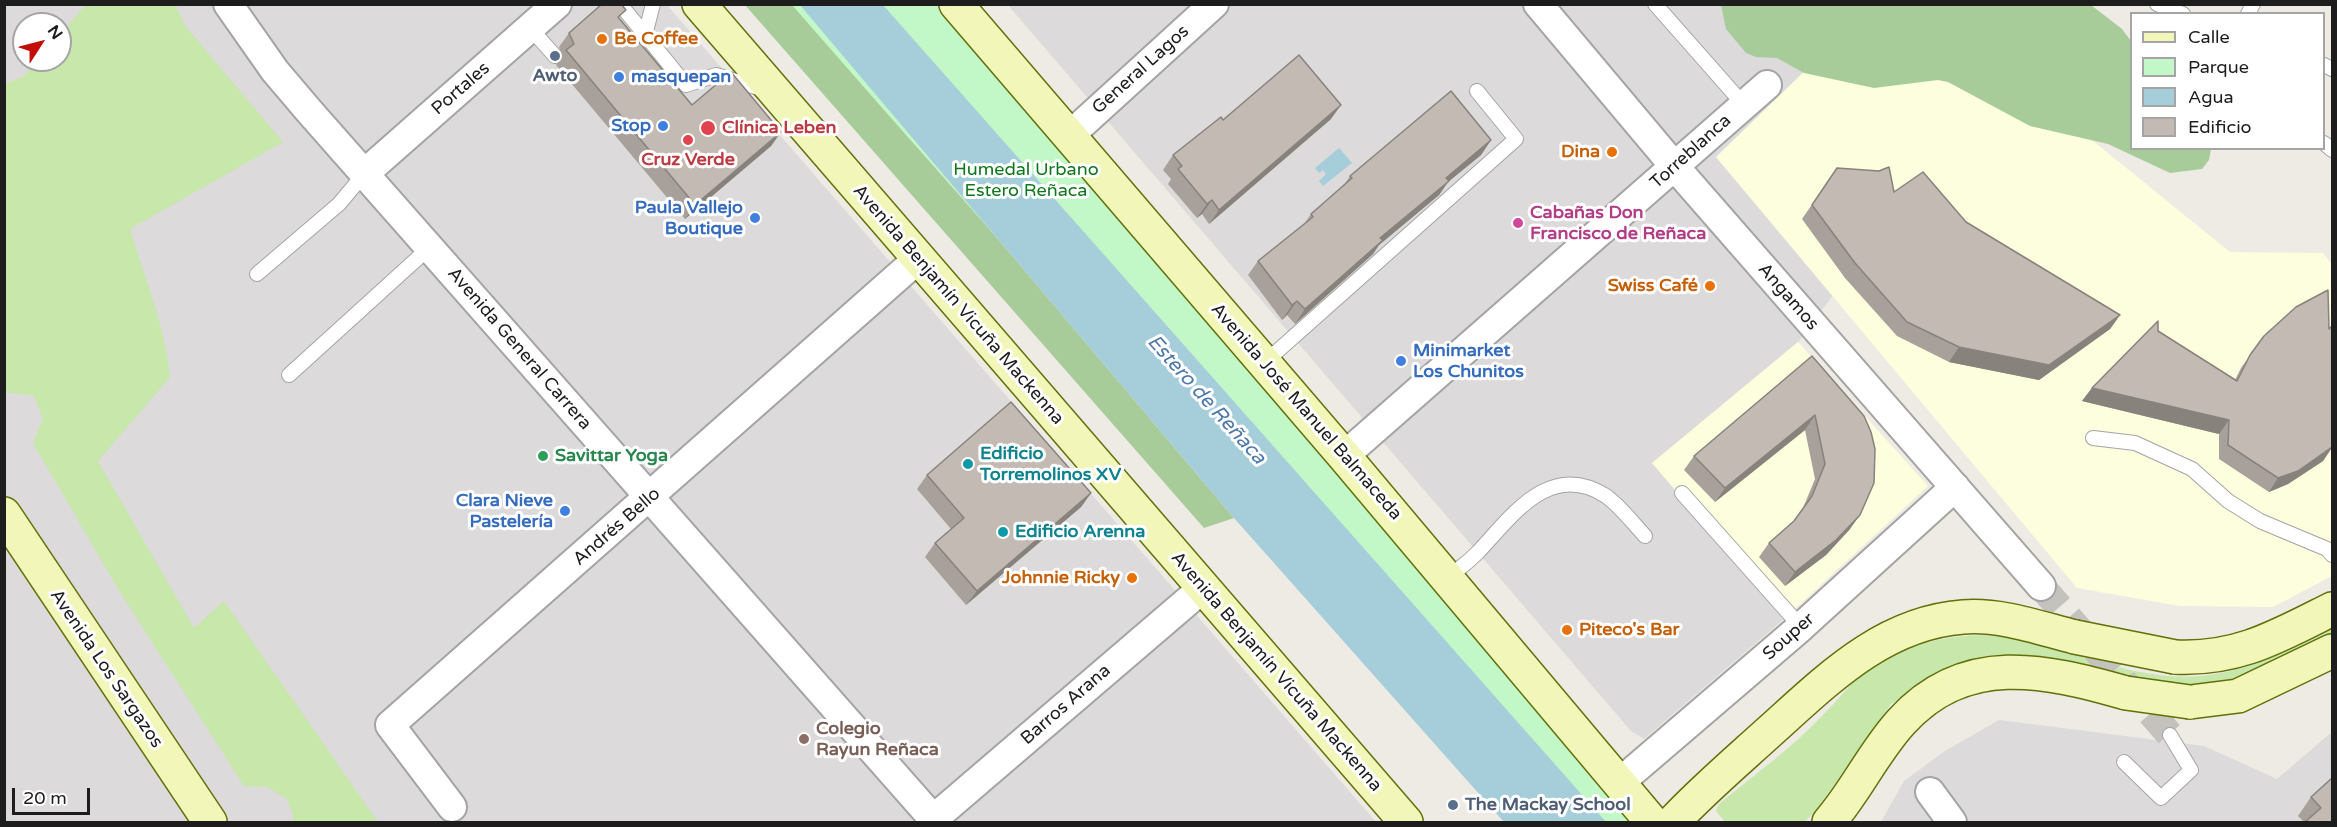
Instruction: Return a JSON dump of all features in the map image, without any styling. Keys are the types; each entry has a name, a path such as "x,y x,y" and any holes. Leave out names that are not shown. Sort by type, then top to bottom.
{"main road":[{"name":"Avenida Benjamín Vicuña Mackenna","path":"699,4 1406,822"},
{"name":"Avenida José Manuel Balmaceda","path":"956,4 1448,578 1652,822"},
{"name":"Avenida Los Sargazos","path":"4,514 210,822"},
{"path":"1673,822 1695,798 1831,677 1887,637 1937,620 1982,616 2175,657 2206,657 2239,652 2261,644 2332,609"},
{"path":"1829,822 1901,722 1934,694 1953,684 1995,672 2027,671 2076,679 2126,693 2190,702 2238,696 2332,651"}],"street":[{"name":"Avenida General Carrera","path":"228,4 275,71 933,822"},
{"name":"Portales","path":"365,173 557,4"},
{"name":"General Lagos","path":"1069,136 1214,4"},
{"name":"Angamos","path":"1538,4 1675,167 2041,586"},
{"name":"Torreblanca","path":"1344,456 1767,85"},
{"name":"Andrés Bello","path":"452,807 390,725 650,498 919,258"},
{"name":"Souper","path":"1619,783 1801,627 1955,488"},
{"name":"Barros Arana","path":"933,822 1203,588"},
{"path":"1930,792 1952,822"}],"lane":[{"path":"620,4 686,85 716,75 775,93"},
{"path":"645,34 653,4"},
{"path":"1655,4 1744,105"},
{"path":"2157,4 2178,12"},
{"path":"531,29 555,57"},
{"path":"1264,363 1516,139 1477,91"},
{"path":"257,274 339,204 365,173"},
{"path":"289,375 430,247"},
{"path":"2093,438 2135,444 2192,469 2228,501 2260,521 2327,549 2332,555"},
{"path":"1448,578 1478,552 1521,504 1548,489 1564,486 1593,490 1607,497 1645,536"},
{"path":"1682,493 1801,627"},
{"path":"2124,762 2161,798 2191,770 2170,735"}],"shaded area":[{"path":"5,4 667,5 1376,822 5,822"},
{"path":"1008,5 1873,5 1716,157 1833,295 1798,342 1652,463 1785,618 1644,739 1631,731"},
{"path":"1873,5 2056,111 2230,252 2323,253 2332,264 2332,576 2273,607 2180,606 2077,588 1716,157"},
{"path":"1798,342 1928,486 1785,618 1652,463"},
{"path":"1999,720 2204,746 2277,779 2332,732 2332,822 1881,822 1904,781 1945,751"}],"green space":[{"path":"86,5 175,5 186,27 283,142 130,229 164,339 170,377 98,461 194,628 224,601 378,822 291,822 294,818 287,799 267,787 244,786 118,589 33,443 43,419 34,396 5,392 5,84 24,76 28,72 72,72 72,21"},
{"path":"745,5 800,5 1234,518 1204,528"},
{"name":"Humedal Urbano Estero Reñaca","path":"792,5 948,5 1634,822 1519,822"},
{"path":"1721,5 2091,5 2122,29 2130,40 2130,150 2211,150 2209,160 2202,169 2170,173 2108,144 2030,126 1948,82 1938,80 1874,88 1804,73 1777,58 1756,57 1746,53 1726,29"},
{"path":"2332,626 2332,636 2277,665 2214,686 2161,685 2050,659 2007,655 1956,666 1891,704 1815,812 1804,822 1725,822 1716,811 1719,804 1811,727 1870,667 1890,655 1921,644 1954,637 2004,636 2155,675 2202,676 2237,669 2270,658"}],"water":[{"name":"Humedal Urbano Estero Reñaca","path":"800,5 883,5 1606,822 1504,822 1234,518"},
{"path":"1339,148 1352,163 1323,186 1319,181 1326,174 1323,170 1319,173 1315,168"}],"building":[{"path":"602,4 621,4 626,10 618,17 692,105 731,72 781,132 695,205 566,50 574,44 569,33"},
{"path":"1299,55 1341,105 1219,210 1212,200 1207,204 1178,169 1182,166 1173,155 1221,117 1223,120"},
{"path":"1451,91 1491,140 1446,178 1449,181 1380,238 1383,240 1305,309 1297,301 1292,305 1258,261 1313,217 1311,214 1352,178 1350,176"},
{"path":"1889,167 1894,192 1923,172 1966,222 2120,315 2049,365 1959,347 1907,322 1855,263 1812,205 1837,168 1879,171"},
{"path":"2328,290 2329,329 2332,326 2332,447 2298,471 2278,478 2228,445 2229,420 2092,388 2158,321 2158,331 2237,381 2250,355 2264,336 2296,307"},
{"path":"1812,356 1864,416 1875,449 1874,483 1860,515 1836,540 1795,572 1769,543 1794,521 1812,496 1825,464 1815,415 1725,488 1694,456"},
{"path":"1011,402 1091,493 977,591 935,543 964,518 927,475"},
{"path":"2332,778 2332,822 2305,822 2321,808 2311,797"}],"tunnel":[{"path":"2041,586 2170,735"}],"place":[{"name":"Be Coffee","path":"602,39"},
{"name":"Awto","path":"555,56"},
{"name":"masquepan","path":"619,77"},
{"name":"Stop","path":"663,126"},
{"name":"Clínica Leben","path":"708,128"},
{"name":"Cruz Verde","path":"688,140"},
{"name":"Dina","path":"1612,152"},
{"name":"Paula Vallejo Boutique","path":"755,218"},
{"name":"Cabañas Don Francisco de Reñaca","path":"1518,223"},
{"name":"Swiss Café","path":"1710,286"},
{"name":"Minimarket Los Chunitos","path":"1401,361"},
{"name":"Savittar Yoga","path":"543,456"},
{"name":"Edificio Torremolinos XV","path":"968,464"},
{"name":"Clara Nieve Pastelería","path":"565,511"},
{"name":"Edificio Arenna","path":"1003,532"},
{"name":"Johnnie Ricky","path":"1132,578"},
{"name":"Piteco's Bar","path":"1567,630"},
{"name":"Colegio Rayun Reñaca","path":"804,739"},
{"name":"The Mackay School","path":"1453,805"}],"water label":[{"name":"Estero de Reñaca","path":"1206,400"}]}
